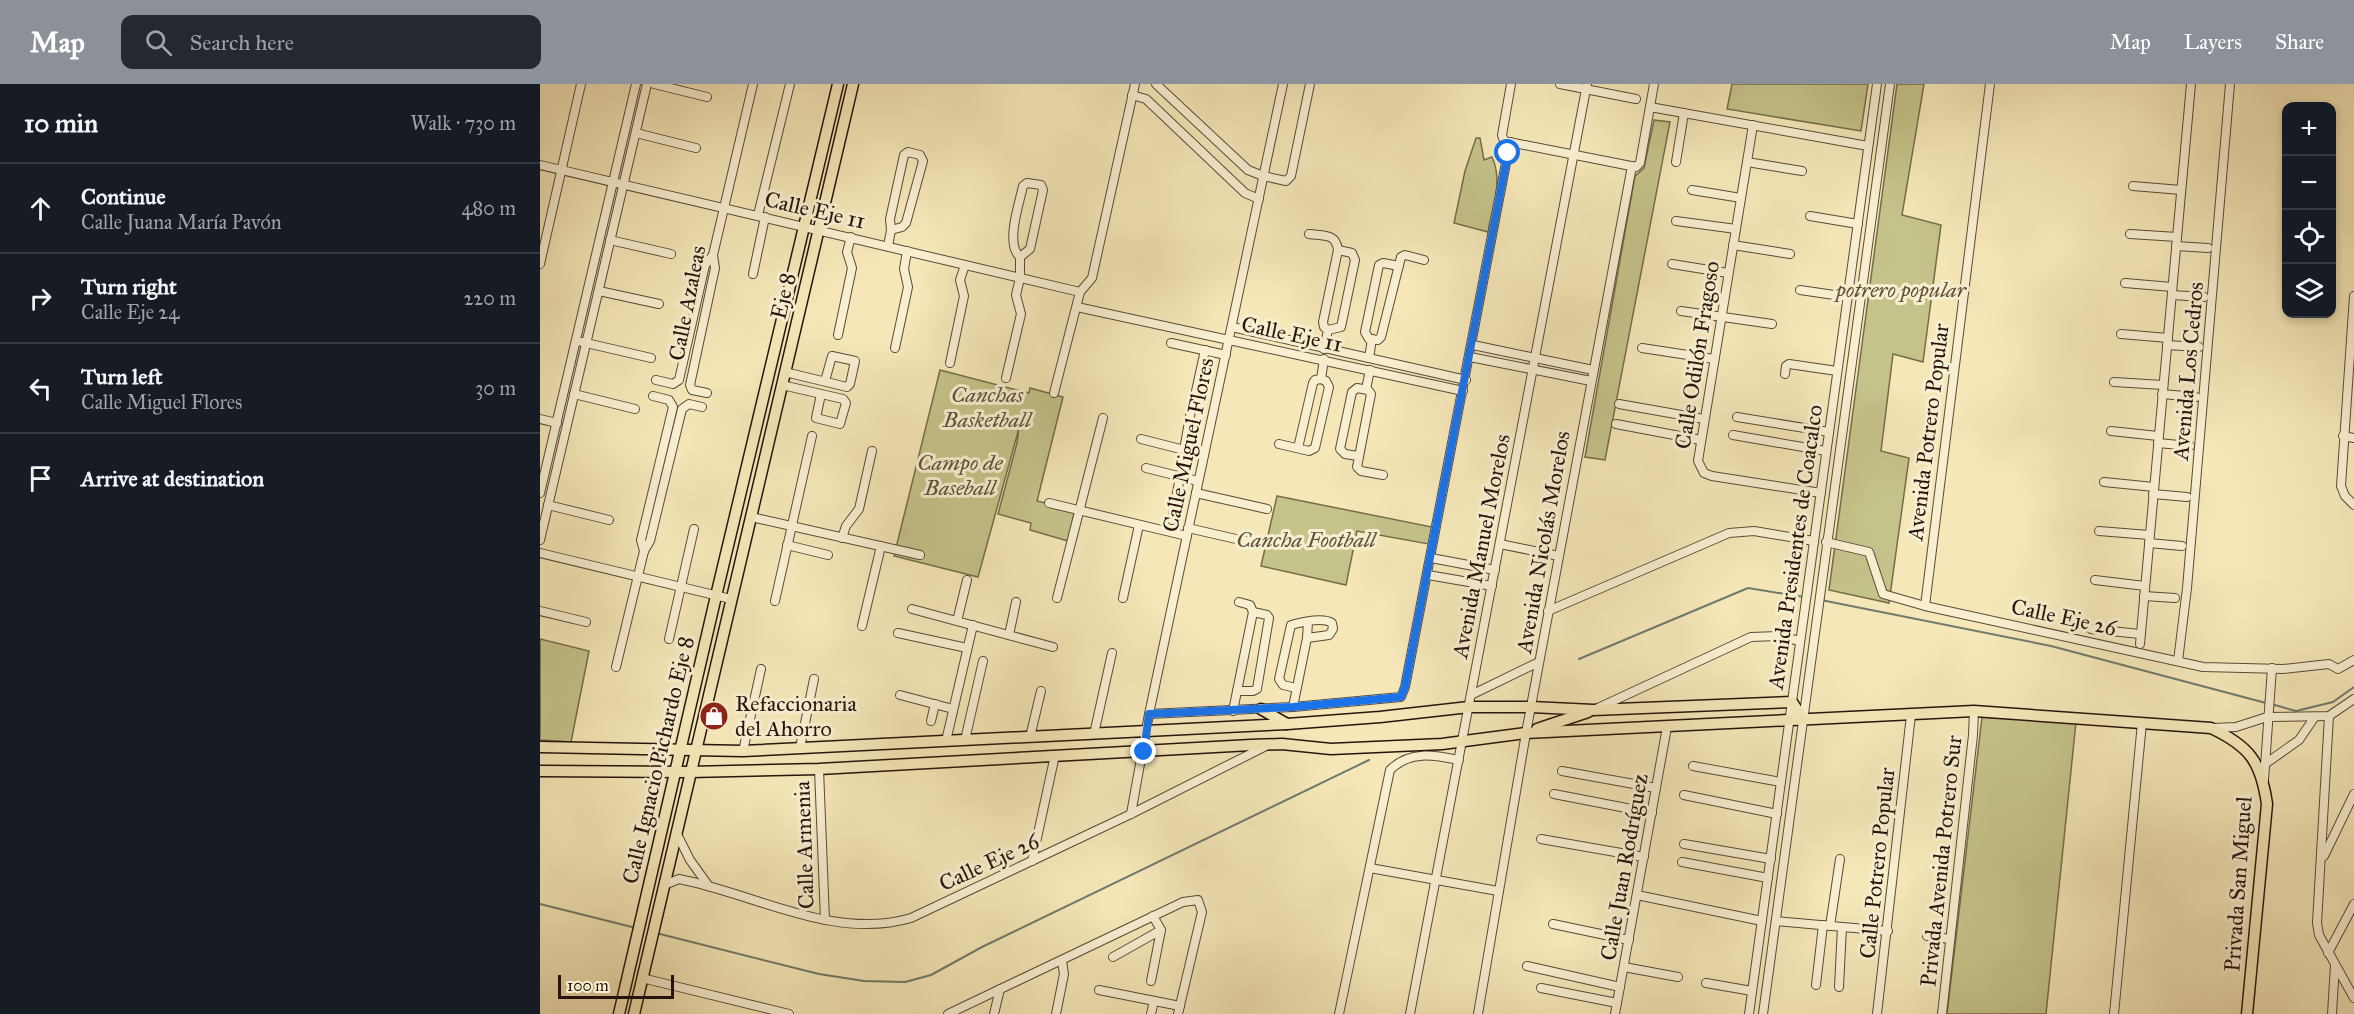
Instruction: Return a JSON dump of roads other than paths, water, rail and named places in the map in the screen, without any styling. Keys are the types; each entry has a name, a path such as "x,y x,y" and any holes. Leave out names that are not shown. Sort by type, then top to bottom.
{"main road":[{"name":"Eje 8","path":"735,514 838,84"},
{"name":"Eje 8","path":"751,517 853,84"},
{"name":"Calle Ignacio Pichardo Eje 8","path":"620,1014 735,514"},
{"name":"Calle Ignacio Pichardo Eje 8","path":"634,1014 751,517"},
{"path":"540,747 743,751 1287,724 1469,707 1593,710 1792,702 1803,719"},
{"path":"1262,709 1287,724"},
{"path":"1526,733 1593,710"},
{"path":"540,771 690,772 819,769 1269,745 1331,749 1462,742 1526,733 1974,711 2211,728 2243,746 2259,761"},
{"name":"Privada San Miguel","path":"2247,1014 2267,804 2259,761"}],"street":[{"path":"540,264 581,84"},
{"path":"540,493 543,471 636,84"},
{"path":"540,540 647,84"},
{"path":"654,84 707,97"},
{"name":"Calle Azaleas","path":"707,393 692,390 690,385 715,268 713,255 726,208 753,84"},
{"path":"753,274 761,216 790,84"},
{"path":"1054,393 1080,292 1092,278 1135,84"},
{"path":"1156,84 1248,170 1284,181 1290,179 1310,84"},
{"name":"Calle Miguel Flores","path":"1131,814 1144,752 1149,714 1283,84"},
{"path":"1511,84 1503,139 1632,166"},
{"path":"1560,84 1586,87 1636,99"},
{"name":"Avenida Nicolás Morelos","path":"1478,1014 1530,707 1593,370 1632,166 1640,164 1654,84"},
{"name":"Avenida Presidentes de Coacalco","path":"1749,1014 1877,84"},
{"name":"Avenida Presidentes de Coacalco","path":"1763,1014 1890,84"},
{"name":"Avenida Potrero Popular","path":"1925,606 1990,84"},
{"name":"Avenida Los Cedros","path":"2139,644 2191,84"},
{"name":"Avenida Los Cedros","path":"2178,661 2190,555 2230,84"},
{"name":"Avenida Manuel Morelos","path":"1410,1014 1586,87"},
{"path":"1132,95 1146,99 1245,193 1259,199"},
{"path":"1650,107 1869,146"},
{"path":"1676,162 1684,113"},
{"name":"Calle Odilón Fragoso","path":"1753,125 1698,461 1704,473 1712,476 1821,493"},
{"path":"636,133 696,148"},
{"path":"1149,714 1293,707 1401,697 1428,575 1510,142"},
{"path":"888,246 891,230 890,219 904,155 908,152 920,155 923,161 906,223 902,227 891,230"},
{"path":"1747,162 1802,171"},
{"name":"Calle Eje 11","path":"540,165 1080,292"},
{"path":"1027,183 1041,185 1043,190 1030,249 1020,257 1014,252 1012,242 1023,186 1027,183"},
{"path":"2133,186 2181,190"},
{"path":"1692,190 1741,198"},
{"path":"1810,216 1858,224"},
{"path":"1676,221 1736,229"},
{"path":"1309,234 1334,239 1338,250 1323,322 1323,326 1328,330"},
{"path":"2130,234 2208,248"},
{"path":"838,335 852,268 847,252 851,237"},
{"path":"610,240 671,254"},
{"path":"1733,245 1790,254"},
{"path":"1854,249 1867,251"},
{"path":"1328,330 1341,327 1355,260 1352,253 1338,250"},
{"path":"895,348 908,287 904,269 907,251"},
{"path":"656,380 673,384 679,380 705,265 713,255"},
{"path":"1399,266 1383,263 1379,266 1365,332 1367,338 1380,339 1382,337 1403,255 1424,260"},
{"path":"1006,378 1021,314 1016,295 1020,278 1020,257"},
{"path":"1672,264 1728,273"},
{"path":"950,363 964,296 960,280 965,265"},
{"path":"2125,283 2204,297"},
{"path":"1800,290 1848,297"},
{"path":"599,291 659,304"},
{"path":"2354,296 2343,436 2342,492 2354,505"},
{"name":"Calle Eje 11","path":"1077,307 1463,391"},
{"path":"1681,311 1772,324"},
{"path":"1232,327 1466,380"},
{"path":"1324,349 1328,330"},
{"path":"2121,334 2199,347"},
{"path":"1369,358 1372,339"},
{"path":"576,340 651,358"},
{"path":"1171,343 1226,355"},
{"path":"1473,345 1593,370"},
{"path":"1642,348 1714,359"},
{"path":"1196,391 1205,350"},
{"path":"785,372 825,381 849,386 855,361 834,355 830,358 825,381"},
{"path":"1470,357 1591,381"},
{"path":"1321,379 1324,359"},
{"path":"1785,374 1786,366 1792,364 1837,371"},
{"path":"1366,389 1370,370"},
{"path":"1279,444 1311,451 1316,446 1329,387 1326,381 1321,379 1313,383 1298,448"},
{"path":"2114,382 2196,397"},
{"path":"782,385 821,394 845,401 840,424 818,419 816,416 821,394"},
{"path":"1358,456 1343,453 1340,447 1352,392 1357,388 1366,389 1371,396 1358,456 1359,470 1383,475"},
{"path":"574,394 635,409"},
{"path":"644,551 641,540 673,407 669,400 653,396"},
{"path":"616,667 682,409 689,404 702,407"},
{"path":"1619,404 1704,419"},
{"path":"1184,450 1192,405"},
{"path":"1737,417 1829,432"},
{"path":"1057,598 1103,418"},
{"path":"540,419 556,423"},
{"path":"1616,424 1701,440"},
{"path":"2111,431 2190,446"},
{"path":"1733,435 1826,452"},
{"path":"775,601 812,436"},
{"path":"2343,436 2354,438"},
{"path":"1141,439 1204,455"},
{"path":"842,538 846,526 859,509 872,451"},
{"path":"1146,468 1198,481"},
{"path":"1172,520 1180,477"},
{"path":"1822,481 1834,482"},
{"path":"2104,482 2187,497"},
{"path":"1196,493 1267,509"},
{"path":"1049,503 1139,525 1258,544"},
{"path":"548,505 609,520"},
{"path":"751,517 920,555"},
{"path":"1123,598 1139,525"},
{"path":"669,639 694,529"},
{"path":"1548,611 1730,533 1754,531 1814,541"},
{"path":"2099,531 2181,546"},
{"name":"Calle Eje 26","path":"1826,542 1869,552 1883,594 1925,606 2203,667 2272,668 2327,664 2338,669 2354,660"},
{"path":"1500,544 1559,556"},
{"path":"787,545 828,555"},
{"path":"862,626 881,546"},
{"path":"540,553 731,599"},
{"path":"1431,558 1495,570"},
{"path":"1428,575 1492,586"},
{"path":"957,621 967,580"},
{"path":"2095,580 2175,598"},
{"path":"1009,635 1016,602"},
{"path":"1233,711 1253,612 1250,605 1239,602"},
{"path":"912,609 1053,647"},
{"path":"540,611 586,622"},
{"path":"1237,691 1257,689 1269,618 1267,615 1253,612"},
{"path":"1296,688 1283,685 1280,679 1291,625 1331,621 1333,629 1329,634 1307,638"},
{"path":"1293,707 1308,622"},
{"path":"946,741 972,625"},
{"path":"2091,629 2140,634"},
{"path":"898,633 967,648"},
{"path":"1593,710 1751,638 1778,636 1800,641"},
{"path":"1094,734 1112,653"},
{"path":"965,740 983,661"},
{"path":"1471,695 1539,662"},
{"path":"2259,761 2272,668"},
{"path":"743,751 761,669"},
{"path":"800,748 814,679"},
{"path":"1030,737 1041,691"},
{"path":"900,695 953,709"},
{"path":"2211,728 2236,727 2267,716 2329,717 2354,699"},
{"path":"931,721 935,704"},
{"name":"Privada Avenida Potrero Sur","path":"1942,1014 1974,711"},
{"name":"Calle Potrero Popular","path":"1877,1014 1911,715"},
{"path":"2329,717 2318,910 2319,935 2354,998"},
{"path":"2259,761 2299,740 2314,718"},
{"path":"2114,1014 2142,723"},
{"name":"Calle Juan Rodríguez","path":"1615,1014 1667,727"},
{"name":"Calle Eje 26","path":"664,885 679,879 708,885 825,920 874,924 911,918 1131,814 1269,745"},
{"path":"1032,861 1055,755"},
{"path":"1339,1014 1390,770 1408,757 1421,755 1459,760"},
{"path":"1693,766 1781,782"},
{"name":"Calle Armenia","path":"819,769 825,920"},
{"path":"1562,771 1656,788"},
{"path":"1554,794 1652,813"},
{"path":"2322,859 2354,794"},
{"path":"1684,795 1777,814"},
{"path":"676,831 690,860 708,885"},
{"path":"1541,839 1644,857"},
{"path":"1773,843 1786,844"},
{"path":"1684,844 1770,859"},
{"path":"1816,986 1840,859"},
{"path":"1682,862 1768,878"},
{"path":"1370,868 1498,891"},
{"path":"1637,895 1762,921"},
{"path":"948,1014 1183,902 1198,900 1202,912 1179,1010 1154,1001 1099,990"},
{"path":"2328,953 2354,904"},
{"path":"1151,981 1161,930 1154,916"},
{"path":"1776,921 1888,931"},
{"path":"1552,924 1629,940"},
{"path":"1839,987 1842,927"},
{"path":"1113,957 1161,930"},
{"path":"1927,936 1950,939"},
{"path":"1056,1014 1064,974 1062,961"},
{"path":"2332,1014 2335,965"},
{"path":"1527,966 1620,987"},
{"path":"1624,967 1678,977"},
{"path":"642,978 789,1014"},
{"path":"1706,982 1752,991"},
{"path":"1541,988 1617,1003"},
{"path":"994,1014 1000,989"},
{"path":"1151,1014 1154,1001"}],"waterway":[{"path":"1579,659 1748,588 1804,597"},
{"path":"1821,600 2051,646 2266,703"},
{"path":"2271,704 2296,711 2333,702 2354,687"},
{"path":"656,933 819,974 864,981 905,982 931,975 982,947 1369,760"},
{"path":"540,904 636,928"}],"place":[{"name":"Refaccionaria del Ahorro","path":"714,716"}],"park label":[{"name":"potrero popular","path":"1901,289"},
{"name":"Canchas Basketball","path":"987,406"},
{"name":"Campo de Baseball","path":"960,474"},
{"name":"Cancha Football","path":"1306,539"}]}
